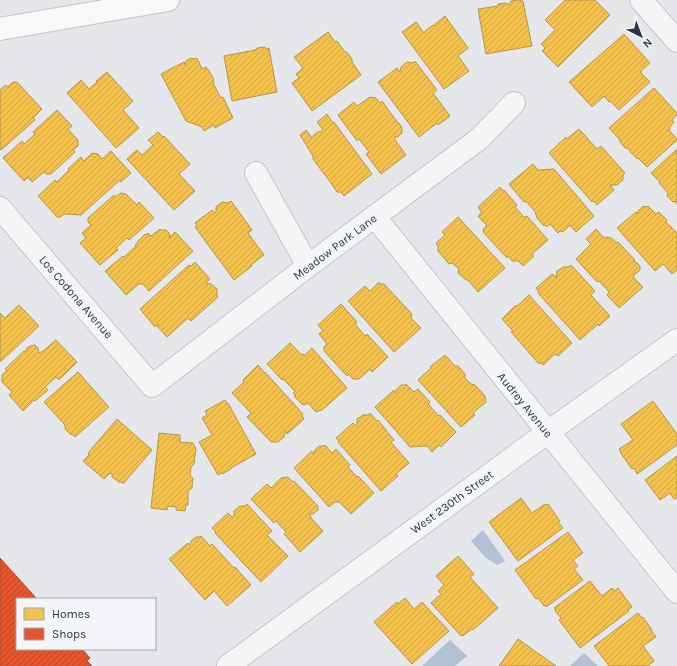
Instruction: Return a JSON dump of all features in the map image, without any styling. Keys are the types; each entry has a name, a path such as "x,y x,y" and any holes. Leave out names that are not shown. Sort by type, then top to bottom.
{"main road":[{"path":"0,29 168,0"}],"street":[{"path":"642,0 677,41"},
{"name":"Meadow Park Lane","path":"152,386 308,266 479,139 514,103"},
{"path":"256,173 308,266"},
{"name":"Los Codona Avenue","path":"0,208 152,386"},
{"name":"Audrey Avenue","path":"375,217 677,592"},
{"name":"West 230th Street","path":"228,666 548,432 677,340"}],"water":[{"path":"483,530 505,561 497,565 485,557 471,541"},
{"path":"450,640 467,656 455,666 422,666"},
{"path":"584,653 598,666 570,666"}],"building: Homes":[{"path":"565,0 595,0 610,15 558,67 542,51 545,48 541,44 555,30 545,20"},
{"path":"511,1 523,1 532,46 486,54 478,9 498,6 498,4 510,4"},
{"path":"445,16 468,48 458,56 469,71 444,89 402,32 416,22 424,33"},
{"path":"328,32 335,42 337,41 345,52 347,52 361,75 312,111 292,83 299,78 296,74 303,68 294,57"},
{"path":"624,34 650,63 641,71 641,73 650,82 619,110 604,96 592,107 569,82"},
{"path":"264,47 267,49 269,48 277,92 232,101 224,56"},
{"path":"191,58 197,58 202,69 206,67 208,69 214,80 213,83 221,98 223,97 233,118 215,128 214,125 204,131 202,127 186,121 161,74 184,62 185,65 186,61"},
{"path":"415,61 437,90 433,93 450,116 438,125 437,123 419,137 378,82 397,68 400,72 401,67 407,62 413,63"},
{"path":"107,72 133,101 123,110 139,128 116,148 67,93 81,80 89,89"},
{"path":"13,82 17,82 42,109 33,118 35,120 1,150 0,90 6,85 8,87"},
{"path":"654,88 677,113 672,120 674,122 669,130 677,140 647,167 627,148 625,148 609,128"},
{"path":"370,97 376,98 380,103 382,101 399,123 402,128 402,133 398,137 395,136 395,140 406,155 381,174 366,154 369,152 359,139 357,141 338,115 354,102 357,106"},
{"path":"57,110 72,126 68,129 78,140 78,146 73,150 75,152 51,174 46,174 44,172 32,182 28,177 24,181 3,158 22,141 24,144 35,134 33,132"},
{"path":"327,114 372,174 344,196 341,192 337,192 313,159 313,156 300,135 306,130 312,138 319,131 320,132 323,130 317,122"},
{"path":"579,129 597,149 601,146 625,173 623,175 623,180 617,185 610,185 614,190 597,205 594,201 592,202 549,153 566,137 567,139"},
{"path":"158,132 163,137 164,136 190,164 179,174 195,191 174,210 127,159 137,150 142,155 153,145 148,140"},
{"path":"677,149 677,204 667,196 668,193 651,173"},
{"path":"111,151 131,173 121,182 120,180 81,215 64,214 58,218 38,196 55,180 57,182 81,157 84,161 92,153 98,154 102,159"},
{"path":"533,164 538,170 554,169 594,216 576,232 569,225 563,232 560,231 558,233 550,224 547,227 545,225 544,226 536,217 536,213 526,201 524,202 509,184"},
{"path":"500,187 517,205 515,207 524,217 527,216 548,240 532,254 534,256 523,266 518,261 512,261 508,256 507,258 483,232 484,228 487,226 478,216 482,213 478,207"},
{"path":"121,193 126,194 137,205 139,202 154,218 129,240 127,238 116,248 118,250 100,265 80,243 86,238 82,233 91,225 88,222 88,218 114,195 115,197"},
{"path":"231,201 252,230 248,233 264,255 234,280 195,227 197,226 195,223 212,210 214,213 216,212 216,207 222,202 228,203"},
{"path":"643,206 648,206 656,214 659,212 677,233 677,270 672,274 663,264 655,271 617,228 636,212 637,214"},
{"path":"458,217 505,268 478,292 468,280 458,273 459,269 452,263 449,264 438,251 438,246 436,243 445,235 442,232"},
{"path":"160,229 166,230 170,234 169,238 175,232 193,251 149,291 143,284 139,284 126,295 105,271 136,246 135,245 138,243 137,242 145,234 146,235 148,233 151,236"},
{"path":"596,229 604,238 611,238 617,243 618,242 635,260 633,262 636,262 640,266 640,270 634,274 634,278 643,287 619,308 607,295 609,292 599,281 597,282 576,259 591,244 586,239"},
{"path":"195,262 210,279 206,283 211,284 217,289 218,297 191,321 188,318 167,337 157,326 159,325 158,324 155,327 140,309 189,265 191,266"},
{"path":"571,265 595,291 591,295 610,316 599,326 598,324 580,340 538,293 539,292 536,288 552,274 556,277 557,271 563,267 568,267"},
{"path":"379,282 380,284 384,284 412,314 411,318 421,328 394,352 348,301 365,286 370,291"},
{"path":"529,295 572,343 558,356 555,354 543,365 541,362 539,364 511,332 513,331 502,319"},
{"path":"341,304 357,322 355,324 365,336 367,334 388,357 372,372 370,369 359,379 353,379 349,374 347,376 324,351 324,347 327,344 319,334 323,331 318,325"},
{"path":"19,305 39,326 0,362 0,313 5,318"},
{"path":"56,340 77,362 59,380 56,377 45,387 48,390 35,401 34,400 23,411 9,395 12,392 2,382 2,375 7,371 5,369 24,351 26,352 26,349 30,346 35,345 38,348 39,353"},
{"path":"290,343 301,354 305,355 312,348 347,388 322,410 316,412 308,403 303,405 294,396 296,395 293,393 295,391 267,364"},
{"path":"445,355 465,374 465,378 471,384 475,385 485,396 486,402 473,413 475,415 461,427 418,380 431,368 430,367"},
{"path":"258,365 303,414 302,416 304,419 287,434 285,431 284,437 278,442 271,442 247,417 251,413 232,393 244,382 243,380"},
{"path":"78,372 109,407 75,437 65,429 65,425 44,402"},
{"path":"406,384 414,392 418,389 430,402 428,404 456,432 441,447 439,445 432,452 427,446 410,447 375,407 394,390 396,393 397,389 401,385"},
{"path":"225,400 256,454 218,475 199,442 212,435 202,418 207,415 205,411"},
{"path":"653,401 677,434 677,445 637,474 619,449 633,440 621,424"},
{"path":"370,413 377,421 378,420 394,440 391,442 409,463 396,474 398,476 381,491 336,438 353,423 356,426 357,419"},
{"path":"117,419 152,450 123,484 123,482 119,482 112,477 112,474 110,473 104,479 83,461"},
{"path":"159,433 180,435 180,442 193,443 196,449 194,464 191,467 190,475 193,478 192,488 188,491 188,505 186,505 185,511 176,510 176,507 168,506 167,510 151,508"},
{"path":"325,445 332,453 336,449 350,465 348,467 374,493 351,514 339,502 335,502 329,507 294,468 312,451 314,454 315,450 319,446"},
{"path":"677,456 677,498 674,499 670,493 660,500 645,480"},
{"path":"288,477 293,482 294,481 318,506 318,510 313,514 309,514 323,531 300,552 284,534 286,532 276,521 274,523 251,499 267,484 271,488 281,478"},
{"path":"521,498 532,513 545,504 548,504 563,528 518,561 489,522"},
{"path":"247,504 272,531 267,535 288,556 261,582 212,528 228,513 232,517 234,516 234,511 240,506 245,506"},
{"path":"568,532 583,553 573,560 578,566 574,569 583,580 546,607 538,598 536,599 515,570"},
{"path":"201,536 210,546 212,544 251,585 227,606 214,591 205,600 169,559 188,543 190,545 191,541 196,537"},
{"path":"458,556 474,574 470,577 498,608 473,630 472,629 463,636 461,636 431,603 441,594 438,591 444,585 436,576"},
{"path":"590,581 602,596 612,588 614,591 618,588 632,607 628,610 629,611 580,648 559,620 561,618 554,608"},
{"path":"405,598 414,609 422,602 449,631 412,664 374,622 397,602 398,604"},
{"path":"638,613 642,618 643,617 656,637 643,646 654,661 648,666 609,666 594,646"},
{"path":"518,639 556,666 499,666"}],"building: Shops":[{"path":"0,558 36,598 16,598 16,650 83,650 90,658 87,661 92,666 0,666"}]}
